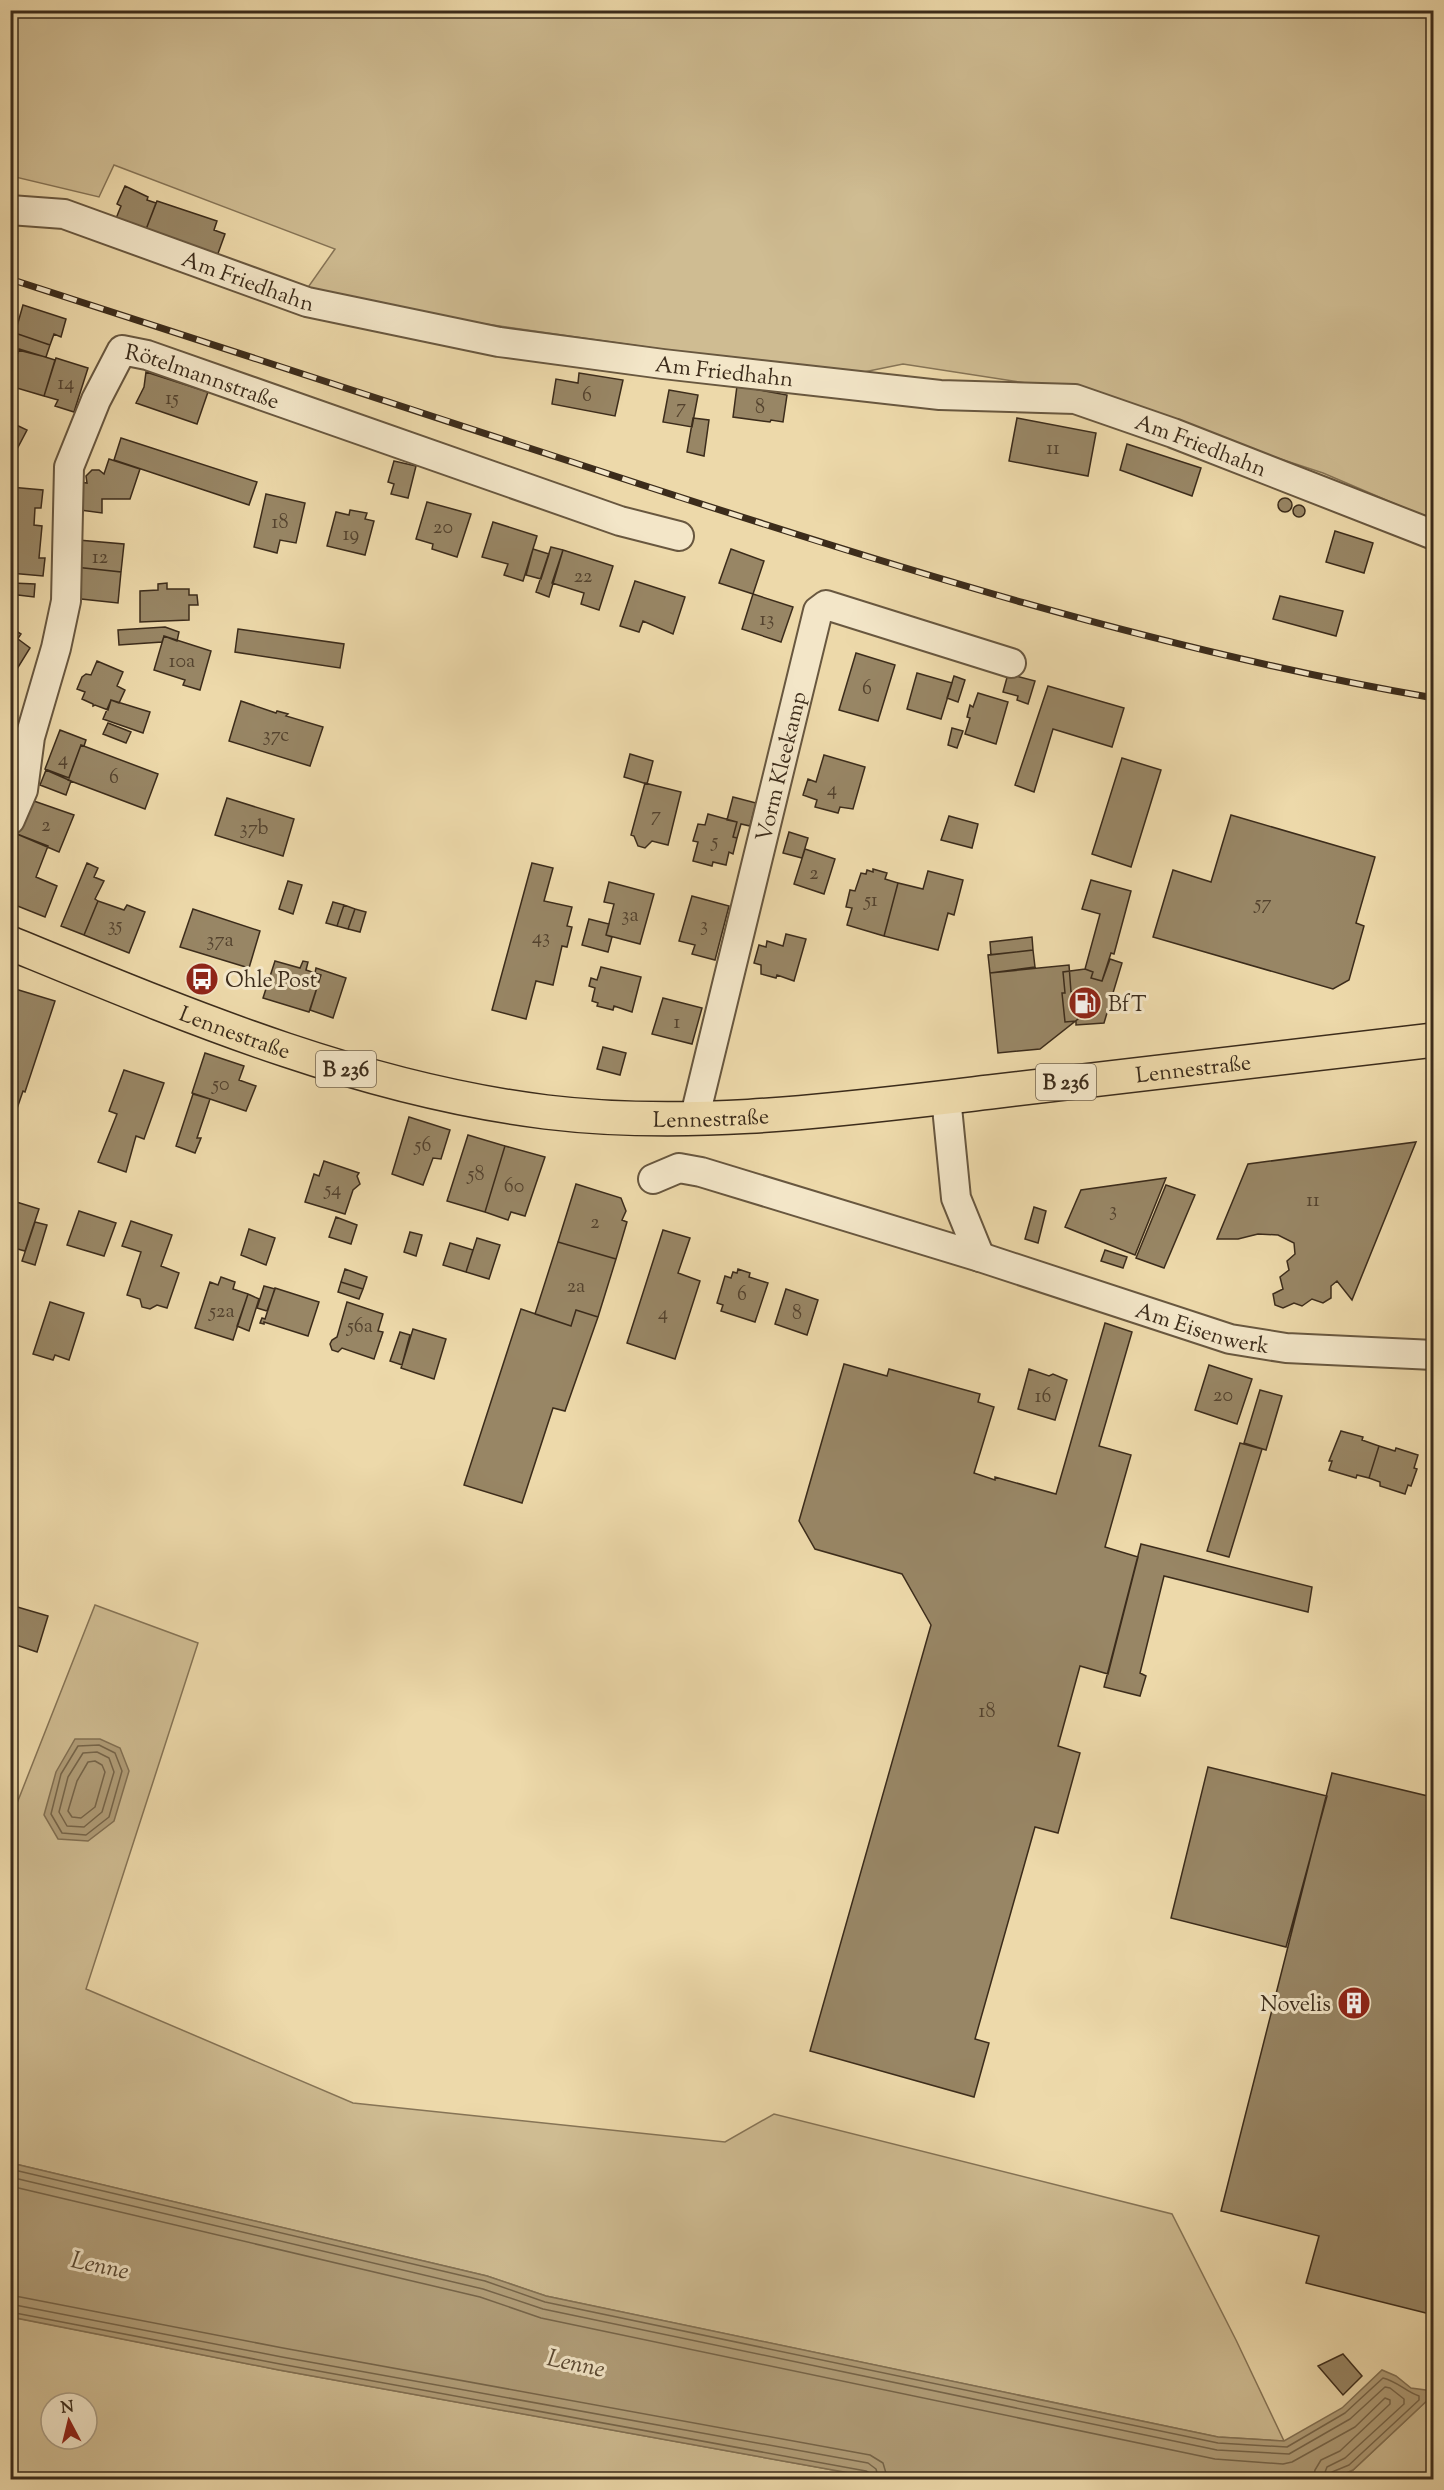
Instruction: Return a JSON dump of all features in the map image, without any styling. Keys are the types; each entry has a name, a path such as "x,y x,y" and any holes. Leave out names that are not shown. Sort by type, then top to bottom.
{"main road":[{"name":"Lennestraße","path":"10,943 194,1016 330,1064 387,1080 546,1112 635,1119 694,1120 946,1097 1434,1040"}],"street":[{"name":"Am Friedhahn","path":"10,210 64,214 307,302 499,342 663,364 940,395 1075,399 1173,433 1434,535"},
{"name":"Rötelmannstraße","path":"10,820 23,790 20,731 56,648 66,601 69,468 96,400 122,350 147,355 620,521 679,536"},
{"name":"Vorm Kleekamp","path":"694,1120 818,610 826,605 1011,663"},
{"path":"946,1097 956,1198 980,1257"},
{"name":"Am Eisenwerk","path":"653,1179 679,1168 701,1172 980,1257 1230,1339 1286,1348 1434,1355"}],"shaded area":[{"path":"11,11 1433,11 1433,520 1323,473 1071,390 903,364 854,374 688,353 374,308 304,293 335,249 114,165 99,197 11,176"},
{"path":"95,1605 198,1643 86,1989 353,2103 725,2142 774,2114 1172,2214 1284,2441 1218,2437 546,2296 487,2276 11,2163 10,1821"},
{"path":"10,2317 279,2370 883,2479 11,2479"},
{"path":"1433,2395 1433,2479 1332,2479 1353,2470"}],"water":[{"path":"75,1739 100,1739 120,1748 129,1771 114,1821 88,1841 58,1839 44,1815 56,1772"},
{"name":"Lenne","path":"11,2163 487,2276 546,2296 1218,2437 1284,2441 1342,2408 1382,2370 1396,2376 1411,2388 1433,2391 1433,2395 1353,2470 1333,2479 883,2479 279,2370 11,2317"}],"building":[{"path":"125,186 156,203 145,232 115,221 121,206 117,204"},
{"path":"157,201 217,221 214,230 225,234 216,259 145,232"},
{"path":"23,305 66,319 61,337 54,334 50,345 15,333"},
{"path":"15,333 50,345 46,357 10,348"},
{"path":"19,349 55,360 44,396 10,386 10,377"},
{"path":"56,358 88,368 74,412 55,406 58,400 44,396"},
{"path":"146,372 208,392 197,424 136,403 144,387"},
{"path":"579,373 623,380 615,416 552,404 556,379 578,383"},
{"path":"737,386 787,395 783,422 733,417"},
{"path":"669,390 698,395 692,427 663,422"},
{"path":"693,418 709,420 704,456 687,452"},
{"path":"1017,418 1096,433 1088,476 1009,461"},
{"path":"10,422 27,430 16,451 10,448"},
{"path":"121,438 257,482 249,505 114,460"},
{"path":"1127,444 1201,468 1192,496 1120,470"},
{"path":"109,459 140,469 130,499 102,499 102,513 73,509 73,481 87,483 86,476 92,470 99,470 104,474"},
{"path":"394,461 416,466 408,498 391,494 394,484 388,482"},
{"path":"10,487 43,490 41,508 35,508 34,525 42,526 39,558 45,558 43,576 10,573"},
{"path":"266,494 305,503 296,543 280,540 277,553 254,547"},
{"path":"1282,498 1288,498 1292,505 1288,512 1282,512 1278,508 1278,502"},
{"path":"427,502 471,514 457,557 432,549 433,544 416,539"},
{"path":"1299,505 1305,511 1299,517 1293,511"},
{"path":"350,510 367,513 365,519 374,521 365,555 327,546 336,512 349,515"},
{"path":"493,522 537,536 523,581 504,575 508,564 482,557"},
{"path":"1335,531 1373,543 1364,573 1326,562"},
{"path":"78,540 124,544 121,572 75,567"},
{"path":"551,547 563,550 549,597 536,592"},
{"path":"533,549 549,554 541,579 526,575"},
{"path":"731,549 764,561 753,594 719,583"},
{"path":"563,550 613,566 599,610 581,604 584,593 552,583"},
{"path":"75,567 121,572 118,603 72,598"},
{"path":"635,581 685,597 673,634 643,621 639,632 620,626"},
{"path":"12,583 35,584 34,597 10,594"},
{"path":"167,583 167,589 189,589 189,595 197,595 198,605 189,605 189,620 140,622 140,591 158,590 158,584"},
{"path":"753,594 793,607 781,642 742,629"},
{"path":"1280,596 1343,611 1336,636 1273,619"},
{"path":"10,627 21,634 10,650"},
{"path":"165,627 179,632 177,641 164,636 162,642 119,645 118,630"},
{"path":"238,629 344,644 340,668 235,652"},
{"path":"164,636 211,651 200,690 183,685 185,680 154,670"},
{"path":"18,639 30,648 17,669 10,665 10,650"},
{"path":"856,653 895,665 878,721 839,710"},
{"path":"97,661 123,672 117,686 125,690 119,703 111,700 108,710 93,706 82,699 85,692 77,689 82,677 86,674 91,675"},
{"path":"917,673 952,683 941,719 907,709"},
{"path":"1008,674 1035,681 1028,704 1017,700 1018,696 1003,692"},
{"path":"954,676 965,680 958,702 947,698"},
{"path":"1048,686 1124,708 1112,747 1053,729 1034,792 1015,785"},
{"path":"978,693 1008,702 996,744 965,734 970,718 967,717 970,705 973,707"},
{"path":"111,700 150,712 143,733 103,719"},
{"path":"241,701 276,713 277,711 288,714 286,716 323,727 310,766 229,741"},
{"path":"108,723 131,732 126,743 103,734"},
{"path":"952,728 963,731 957,748 948,745"},
{"path":"60,730 86,740 84,746 81,745 69,778 45,769"},
{"path":"81,745 158,774 145,809 68,780"},
{"path":"630,754 653,761 647,784 624,777"},
{"path":"824,755 865,767 853,809 840,807 838,813 815,807 817,800 803,795 808,779 816,782"},
{"path":"1122,758 1161,770 1131,867 1092,854"},
{"path":"46,770 71,781 66,795 40,785"},
{"path":"645,783 681,792 668,845 652,841 645,848 638,846 634,836 631,835"},
{"path":"733,797 756,803 750,826 741,824 737,838 733,837 737,822 727,820"},
{"path":"227,798 294,819 283,856 215,835"},
{"path":"31,800 74,815 59,852 17,834"},
{"path":"708,814 737,822 733,837 737,838 733,854 729,852 726,865 713,862 712,866 693,861 698,842 693,841 698,824 705,825"},
{"path":"1231,815 1375,857 1356,923 1364,926 1349,980 1333,989 1153,937 1173,870 1211,882"},
{"path":"949,816 978,824 972,848 941,840"},
{"path":"789,832 808,838 802,858 783,853"},
{"path":"17,834 48,846 36,877 57,886 45,917 10,903 10,849"},
{"path":"805,849 835,859 824,894 794,884"},
{"path":"87,863 98,868 94,877 104,881 95,899 98,901 84,935 61,926"},
{"path":"532,863 553,868 544,901 572,907 567,926 572,927 567,947 562,946 553,985 536,981 526,1019 492,1010"},
{"path":"873,869 887,873 885,879 898,883 884,936 847,925 852,908 846,907 850,890 855,891 861,873 866,874 867,870 873,872"},
{"path":"928,871 963,880 954,915 948,913 938,950 884,936 898,883 923,889"},
{"path":"1091,880 1131,891 1114,954 1111,953 1102,981 1091,978 1093,972 1085,969 1100,914 1082,909"},
{"path":"288,881 302,885 293,914 279,909"},
{"path":"609,882 654,894 640,944 606,935 614,904 604,902"},
{"path":"692,896 729,906 715,960 692,954 695,945 679,941"},
{"path":"98,901 124,910 127,905 145,912 129,953 84,935"},
{"path":"333,902 344,905 337,926 326,923"},
{"path":"344,905 355,909 348,929 337,926"},
{"path":"193,909 260,931 249,968 180,947"},
{"path":"355,909 366,912 360,932 348,929"},
{"path":"589,919 609,924 606,935 612,937 608,952 582,945"},
{"path":"786,934 806,939 794,981 777,975 776,978 761,974 761,965 754,963 759,945 766,947 767,941 783,946"},
{"path":"1032,937 1033,950 991,955 990,942"},
{"path":"1033,950 1035,967 990,973 988,955"},
{"path":"1110,959 1122,963 1104,1023 1076,1025 1076,1021 1065,1022 1062,993 1065,993 1063,972 1085,969 1093,972 1091,978 1102,981"},
{"path":"275,961 300,968 303,961 308,962 306,970 321,975 309,1012 263,998"},
{"path":"1069,965 1071,992 1088,990 1078,1019 1040,1049 998,1053 990,973"},
{"path":"601,967 641,977 632,1012 614,1006 613,1010 597,1006 598,1003 592,1001 595,988 589,986 591,978 597,980"},
{"path":"316,968 346,978 333,1018 310,1010 321,975 315,973"},
{"path":"12,988 55,1001 25,1092 23,1091 10,1129"},
{"path":"663,998 702,1008 692,1044 652,1034"},
{"path":"603,1047 626,1053 620,1075 597,1069"},
{"path":"205,1053 244,1066 239,1080 256,1086 246,1111 192,1093"},
{"path":"124,1070 164,1083 144,1139 136,1136 126,1172 98,1162 117,1114 109,1111"},
{"path":"193,1094 210,1099 197,1138 201,1138 195,1153 176,1146"},
{"path":"409,1117 450,1130 441,1159 433,1158 423,1185 392,1174"},
{"path":"468,1135 505,1146 485,1212 447,1201"},
{"path":"1416,1142 1352,1300 1337,1281 1331,1286 1331,1298 1323,1303 1312,1299 1302,1306 1294,1303 1283,1308 1275,1305 1273,1294 1283,1289 1280,1277 1289,1270 1287,1261 1295,1254 1294,1243 1278,1235 1258,1234 1238,1239 1217,1239 1248,1164"},
{"path":"505,1146 545,1157 525,1216 511,1212 508,1220 485,1212"},
{"path":"324,1161 359,1173 357,1176 360,1184 353,1190 345,1214 305,1202 314,1174 319,1176"},
{"path":"1166,1178 1135,1255 1065,1227 1081,1190"},
{"path":"576,1184 621,1198 626,1211 622,1220 627,1222 616,1259 558,1242"},
{"path":"1166,1185 1195,1195 1164,1268 1136,1258"},
{"path":"10,1200 39,1209 25,1251 10,1247"},
{"path":"1034,1207 1046,1211 1038,1243 1025,1239"},
{"path":"79,1211 116,1223 104,1256 67,1245"},
{"path":"336,1217 357,1225 351,1244 329,1237"},
{"path":"131,1221 172,1235 161,1266 179,1273 167,1308 157,1305 150,1309 142,1307 140,1299 127,1295 141,1252 122,1246"},
{"path":"35,1222 47,1225 35,1265 22,1261"},
{"path":"249,1229 275,1238 266,1265 241,1255"},
{"path":"663,1230 690,1238 678,1273 700,1281 675,1359 627,1343"},
{"path":"410,1232 422,1235 416,1256 404,1252"},
{"path":"477,1238 500,1245 489,1279 466,1272"},
{"path":"558,1242 616,1259 598,1317 576,1310 571,1326 535,1314"},
{"path":"450,1243 473,1250 466,1272 443,1265"},
{"path":"1105,1250 1127,1257 1123,1268 1101,1261"},
{"path":"345,1269 367,1277 363,1289 341,1282"},
{"path":"738,1269 750,1273 749,1277 768,1283 755,1322 721,1311 723,1305 717,1303 725,1276 731,1278 733,1272 737,1273"},
{"path":"221,1277 235,1282 233,1289 248,1294 233,1340 195,1328 210,1282 218,1285"},
{"path":"341,1282 363,1289 359,1299 338,1292"},
{"path":"264,1286 275,1289 267,1311 257,1308"},
{"path":"275,1288 319,1302 308,1336 264,1322 264,1324 260,1323 262,1318 265,1319"},
{"path":"786,1289 818,1300 807,1335 775,1324"},
{"path":"248,1294 259,1299 249,1331 237,1326"},
{"path":"50,1302 84,1313 69,1360 55,1355 53,1360 33,1354"},
{"path":"347,1302 383,1314 378,1331 383,1332 374,1359 342,1348 338,1352 332,1350 330,1344 337,1337"},
{"path":"521,1309 571,1326 576,1310 598,1317 565,1411 553,1408 522,1503 464,1485"},
{"path":"1105,1323 1132,1332 1099,1446 1131,1455 1105,1547 1138,1557 1108,1674 1080,1666 1058,1746 1080,1753 1058,1833 1035,1827 975,2039 989,2043 974,2097 810,2051 931,1625 902,1574 815,1549 799,1521 844,1364 887,1376 889,1369 980,1394 978,1402 994,1407 974,1473 1056,1494"},
{"path":"413,1329 446,1339 434,1379 401,1368"},
{"path":"400,1332 410,1335 402,1365 390,1361"},
{"path":"1209,1365 1252,1379 1237,1424 1195,1410"},
{"path":"1029,1369 1049,1376 1053,1374 1067,1380 1055,1420 1018,1409"},
{"path":"1260,1390 1282,1396 1266,1450 1244,1443"},
{"path":"1341,1431 1363,1437 1362,1440 1379,1446 1369,1478 1357,1475 1356,1478 1329,1470 1332,1461 1329,1461"},
{"path":"1240,1443 1262,1449 1229,1557 1207,1551"},
{"path":"1379,1446 1395,1451 1396,1448 1418,1455 1414,1468 1417,1469 1411,1486 1408,1485 1405,1494 1380,1486 1380,1482 1369,1478"},
{"path":"1141,1544 1312,1587 1308,1612 1164,1576 1140,1673 1146,1676 1140,1696 1104,1687"},
{"path":"14,1606 48,1616 37,1652 10,1643 10,1616"},
{"path":"1208,1767 1327,1796 1286,1947 1171,1918"},
{"name":"Novelis","path":"1332,1773 1428,1796 1434,1774 1434,2315 1306,2283 1319,2236 1221,2211"},
{"path":"1343,2354 1362,2376 1343,2395 1318,2366"}],"railway":[{"path":"10,279 721,510 1023,603 1227,656 1434,698"}],"place":[{"name":"Ohle Post","path":"202,979"},
{"name":"BfT","path":"1085,1003"},
{"name":"Novelis","path":"1354,2003"}]}
